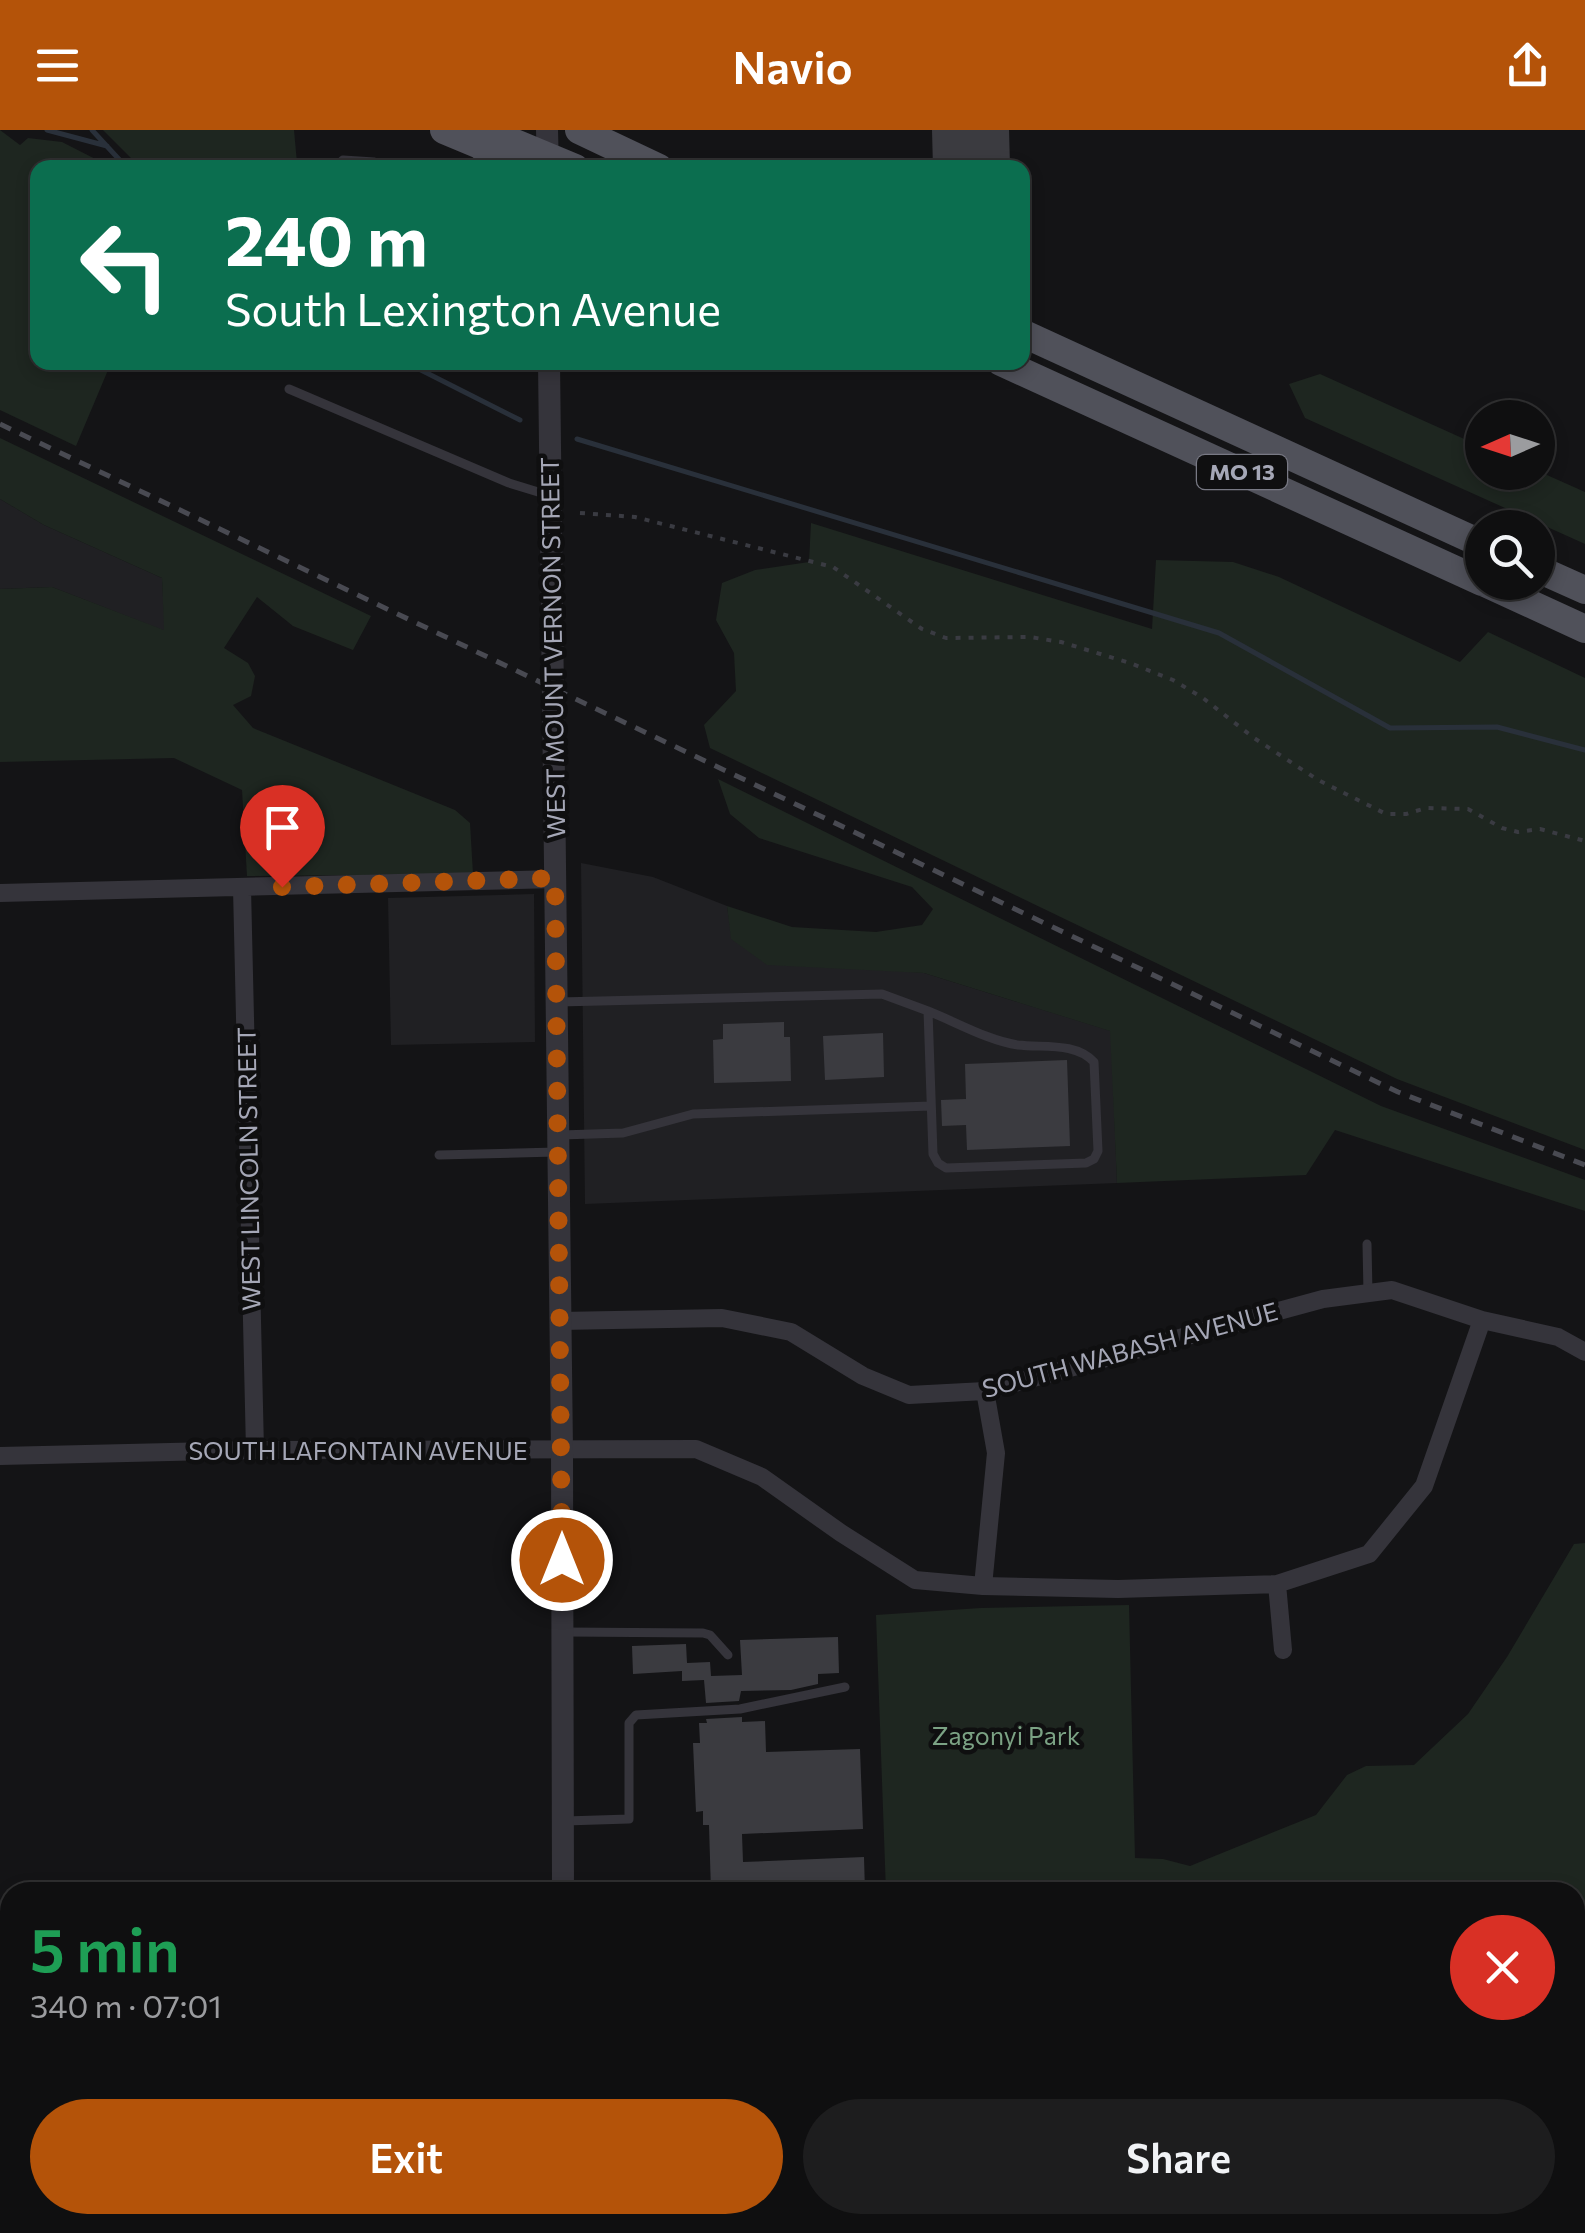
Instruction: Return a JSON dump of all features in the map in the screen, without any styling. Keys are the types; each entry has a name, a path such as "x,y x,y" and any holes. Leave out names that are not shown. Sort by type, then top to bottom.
{"main road":[{"path":"444,130 480,145 497,160"},
{"path":"484,130 547,151"},
{"path":"579,130 645,160"},
{"path":"613,130 652,160"},
{"name":"MO 13","path":"1030,338 1465,536"},
{"name":"MO 13","path":"1019,370 1465,574"},
{"path":"1555,577 1585,590"},
{"name":"MO 13","path":"1522,600 1585,629"}],"street":[{"name":"WEST MOUNT VERNON STREET","path":"549,370 563,1882"},
{"path":"0,893 555,878"},
{"name":"WEST LINCOLN STREET","path":"242,888 255,1450"},
{"name":"SOUTH WABASH AVENUE","path":"560,1321 722,1318 790,1332 863,1376 909,1395 985,1391 1324,1299 1392,1290 1482,1320 1558,1336 1585,1352"},
{"name":"SOUTH LAFONTAIN AVENUE","path":"0,1456 255,1450 696,1448 762,1477 915,1580 1118,1589 1277,1584 1369,1554 1424,1486 1482,1320"},
{"path":"983,1586 996,1453 985,1391"},
{"path":"1277,1584 1283,1650"}],"lane":[{"path":"289,388 509,483 551,495"},
{"path":"556,1002 882,994 928,1011 1014,1045 1075,1049 1094,1062 1098,1151 1094,1159 1086,1163 946,1168 938,1163 934,1154 928,1011"},
{"path":"439,1156 558,1144 669,1123 693,1114 931,1106"},
{"path":"1367,1244 1368,1293"},
{"path":"562,1632 703,1632 728,1655"},
{"path":"563,1821 630,1819 629,1723 636,1715 740,1710 844,1687"}],"path":[{"path":"580,514 635,516 834,567 922,629 946,638 1061,642 1130,663 1188,689 1318,780 1386,814 1426,808 1468,809 1502,828 1518,832 1540,830 1585,841"}],"shaded area":[{"path":"0,499 44,525 162,578 165,631 52,587 0,589"},
{"path":"581,863 653,877 727,906 732,939 868,968 924,973 1111,1031 1117,1183 585,1204"},
{"path":"534,894 535,1042 391,1045 388,898"}],"green space":[{"path":"0,130 20,145 28,138 62,142 97,160 30,160 30,370 108,370 76,446 0,410"},
{"path":"103,130 294,130 297,160 133,160"},
{"path":"1320,374 1465,439 1465,490 1305,418 1289,384"},
{"path":"0,438 371,616 353,650 293,626 257,597 224,648 248,663 255,676 251,696 233,705 253,728 455,810 470,823 473,874 247,876 242,790 174,758 0,762 0,589 52,587 164,630 162,578 44,525 0,499"},
{"path":"1555,479 1585,492 1585,544 1555,530 1555,510 1509,510 1465,490 1555,490"},
{"path":"811,523 1152,629 1156,560 1233,562 1279,577 1460,662 1488,632 1585,678 1585,1150 1397,1079 710,748 704,725 736,691 734,653 716,620 722,583 755,570 809,562"},
{"path":"718,779 1381,1106 1585,1180 1585,1211 1335,1130 1306,1175 1117,1183 1110,1031 924,973 767,965 731,939 727,906 792,927 876,932 922,925 933,909 912,887 759,838 730,814"},
{"name":"Zagonyi Park","path":"1585,1543 1585,1882 886,1882 876,1615 1129,1605 1135,1858 1163,1859 1190,1866 1316,1815 1347,1775 1366,1766 1414,1765 1468,1714 1574,1544"}],"building":[{"path":"932,130 1009,130 1010,160 933,160"},
{"path":"784,1022 784,1037 790,1037 791,1081 714,1083 713,1040 723,1039 723,1024"},
{"path":"883,1033 884,1077 825,1080 823,1036"},
{"path":"1067,1060 1070,1146 967,1150 966,1125 942,1126 941,1100 966,1099 965,1064"},
{"path":"838,1637 839,1673 818,1674 818,1684 791,1690 741,1691 739,1701 706,1703 704,1680 682,1681 682,1671 633,1674 632,1646 686,1644 687,1663 710,1662 711,1676 742,1675 740,1640"},
{"path":"742,1717 742,1722 765,1721 766,1752 860,1749 863,1829 742,1834 743,1862 864,1857 865,1882 711,1882 709,1825 703,1825 703,1811 696,1812 693,1743 700,1743 699,1723 707,1723 706,1719"}],"waterway":[{"path":"47,130 107,146"},
{"path":"92,130 120,160"},
{"path":"421,370 520,420"},
{"path":"577,439 1219,633 1390,728 1497,727 1585,750"}],"railway":[{"path":"0,424 1398,1092 1585,1165"}],"route":[{"path":"282,887 555,878 562,1560"}]}
